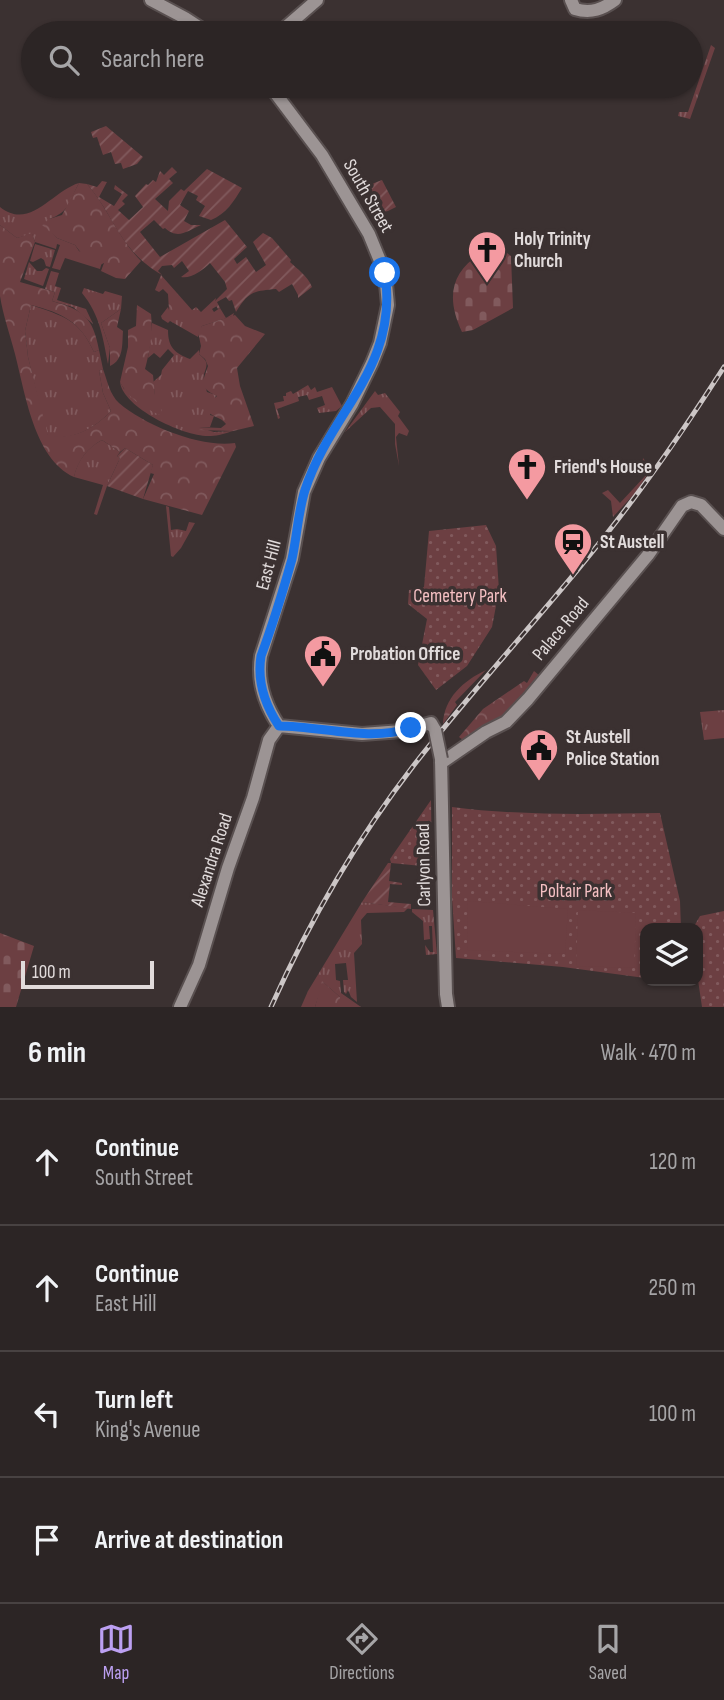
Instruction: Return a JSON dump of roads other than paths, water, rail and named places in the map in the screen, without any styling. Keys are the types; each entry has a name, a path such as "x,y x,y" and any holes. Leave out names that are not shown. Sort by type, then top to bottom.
{"street":[{"path":"151,0 190,21"},
{"path":"293,21 317,0"},
{"path":"571,0 575,9 589,12 602,9 615,0"},
{"name":"South Street","path":"279,98 322,155 369,234 385,273 388,305 380,343 358,393 343,417"},
{"name":"East Hill","path":"279,726 265,698 259,672 261,656 292,559 304,492 319,458 343,417"},
{"name":"Palace Road","path":"441,761 506,722 528,699 648,555 682,506 691,502 701,505 724,529"},
{"name":"Carlyon Road","path":"279,726 362,734 433,727 441,761 448,1007"},
{"name":"Alexandra Road","path":"180,1007 199,965 269,740 279,726"}],"railway":[{"path":"271,1007 335,882 393,793 442,730 613,526 673,445 724,367"}],"place":[{"name":"Holy Trinity Church","path":"487,284"},
{"name":"Friend's House","path":"527,501"},
{"name":"St Austell","path":"573,576"},
{"name":"Probation Office","path":"323,688"},
{"name":"St Austell Police Station","path":"539,782"}],"park label":[{"name":"Cemetery Park","path":"460,596"},
{"name":"Poltair Park","path":"576,891"}]}
